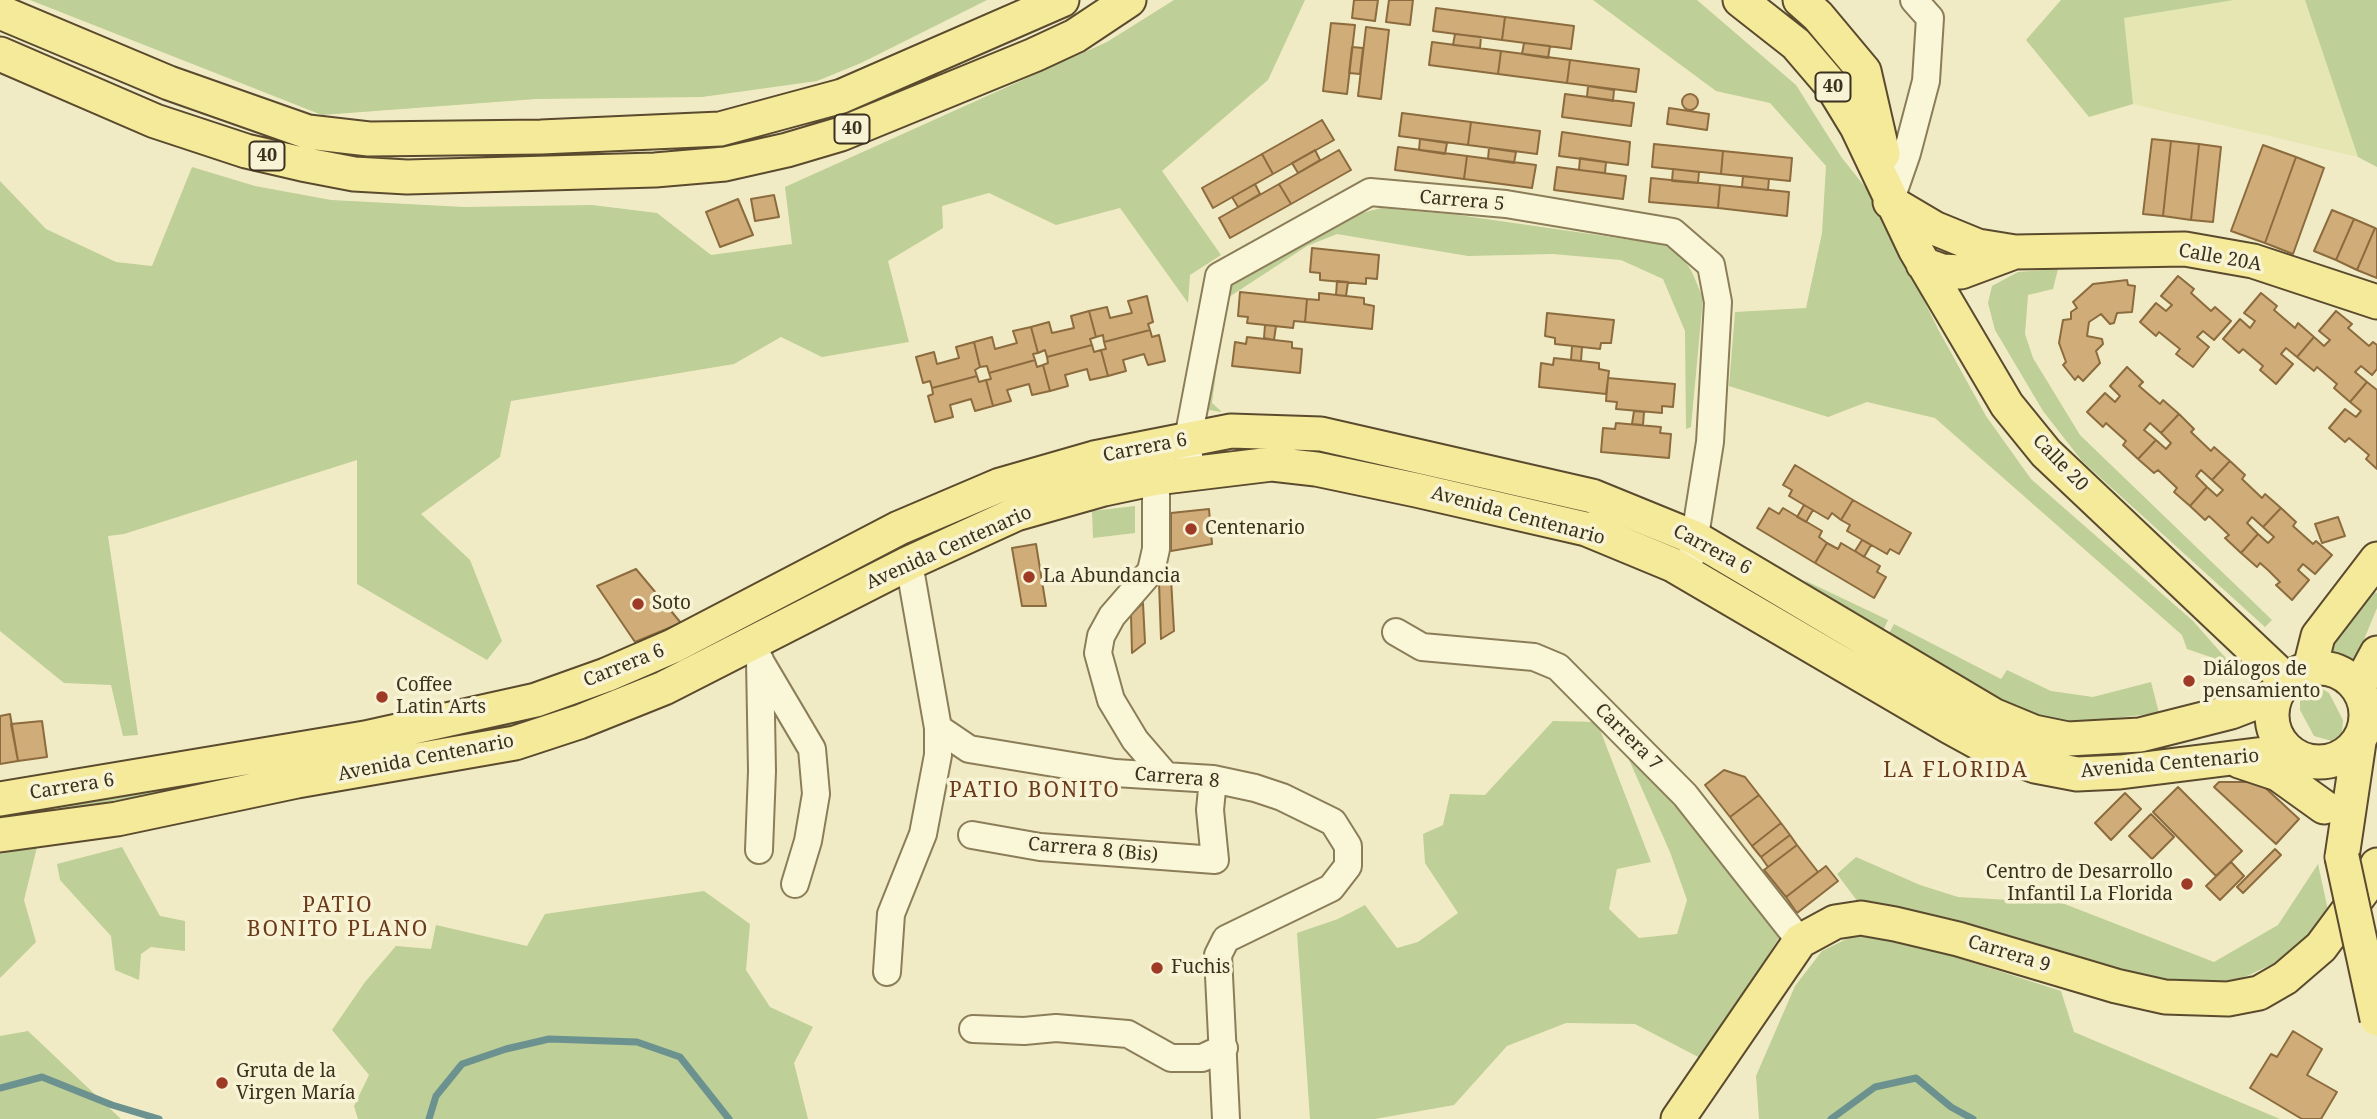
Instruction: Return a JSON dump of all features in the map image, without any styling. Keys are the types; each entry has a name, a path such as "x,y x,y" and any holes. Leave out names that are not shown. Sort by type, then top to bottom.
{"main road":[{"path":"0,12 169,83 308,132 369,139 541,138 720,129 842,96 1062,0"},
{"name":"40","path":"0,54 155,121 246,150 354,174 407,177 654,170 724,164 841,134 1075,36 1129,0"},
{"name":"40","path":"1740,0 1796,44 1832,86 1857,127 1890,202"},
{"path":"1800,0 1818,16 1864,71 1879,129 1890,202 1953,237 1978,246 2015,252"},
{"name":"Calle 20","path":"1890,202 1923,264 2007,405 2046,453 2290,681"},
{"name":"Calle 20A","path":"2015,252 2185,249 2253,261 2377,302"},
{"path":"1923,264 1942,271 1961,272 2015,252"},
{"name":"Carrera 6","path":"0,799 365,738 536,701 673,646 899,528 1000,485 1094,458 1231,431 1321,433 1592,496 1695,538 1993,715 2034,732 2068,738 2140,735 2231,712 2290,681"},
{"name":"Avenida Centenario","path":"0,835 117,819 283,784 515,743 579,722 756,652 909,563 1016,514 1104,489 1156,478 1272,464 1354,477 1586,529 1688,574 1950,727 1992,750 2035,766 2077,774 2233,759 2298,757"},
{"path":"2373,571 2318,636 2271,710 2272,725 2298,757 2324,807 2342,857 2377,1020"},
{"path":"2358,688 2377,653"},
{"path":"2290,681 2328,668 2345,675 2358,688 2366,705 2366,724 2359,742 2342,857"},
{"path":"2298,757 2328,762 2345,755 2359,742"},
{"path":"2233,759 2278,774 2324,807"},
{"name":"Carrera 9","path":"1678,1119 1801,941 1835,922 1861,918 1958,939 2116,986 2165,997 2228,999 2259,993 2285,978 2321,947 2370,881 2377,865"}],"street":[{"path":"1890,202 1907,153 1926,81 1930,18 1914,0"},
{"name":"Carrera 5","path":"1188,439 1219,276 1370,192 1506,204 1673,232 1711,265 1718,302 1710,442 1695,538"},
{"path":"1188,439 1191,472"},
{"path":"1156,478 1156,549 1151,571 1112,616 1101,636 1098,653 1111,700 1135,740 1166,776"},
{"path":"1688,574 1695,538"},
{"path":"887,972 891,914 923,834 938,755 938,728 909,563"},
{"name":"Carrera 7","path":"1396,632 1422,647 1534,657 1558,667 1685,795 1801,941"},
{"path":"756,652 762,771 759,850"},
{"path":"756,652 813,749 816,794 808,841 795,884"},
{"name":"Carrera 8","path":"938,728 969,749 1115,773 1213,779 1282,797 1334,822 1348,846 1348,866 1331,888 1226,939 1218,955 1224,1048"},
{"name":"Carrera 8 (Bis)","path":"972,835 1041,847 1215,860 1210,810 1213,779"},
{"path":"973,1029 1056,1028 1128,1034 1171,1058 1202,1058 1224,1048 1227,1119"}],"green space":[{"path":"30,0 987,0 861,63 817,81 702,97 536,99 322,115"},
{"path":"1174,0 1305,0 1268,80 1162,171 1221,255 1190,275 1188,303 1120,208 1056,225 989,193 942,206 943,228 888,261 909,342 822,357 781,337 734,364 511,401 500,457 421,514 470,560 502,641 487,660 357,584 357,460 124,534 108,536 138,735 123,736 111,685 64,683 0,631 0,181 46,229 116,262 152,266 192,167 255,186 331,200 464,207 592,205 657,213 711,255 792,244 785,187 1107,42"},
{"path":"1593,0 1697,0 1796,85 1842,158 1873,197 1938,329 1986,416 2031,479 2193,621 2231,664 2187,649 2182,635 1935,418 1867,402 1828,417 1729,386 1735,312 1806,308 1822,233 1826,166 1770,103 1716,91"},
{"path":"2061,0 2234,0 2124,18 2133,104 2089,117 2026,40"},
{"path":"2234,0 2305,0 2358,157 2133,104 2123,18"},
{"path":"2305,0 2377,0 2377,167 2358,157"},
{"path":"1381,208 1458,215 1660,244 1678,250 1692,272 1703,298 1691,427 1686,429 1685,331 1663,279 1621,260 1553,254 1468,256 1337,234 1307,246 1229,297 1224,312 1212,403 1222,412 1209,410 1205,402 1227,289 1311,231 1342,218"},
{"path":"2058,269 2053,289 2028,295 2025,334 2033,358 2080,435 2272,620 2265,627 2082,461 2043,411 1995,330 1988,303 1992,286 2018,272"},
{"path":"1058,479 634,686 549,718 431,747 0,820 0,812 429,738 948,519"},
{"path":"1135,506 1135,533 1093,538 1092,511"},
{"path":"1804,580 1888,620 1883,631 1817,592"},
{"path":"2368,590 2377,593 2377,608 2356,659 2348,663 2327,650"},
{"path":"1894,624 2001,679 2007,670 2051,691 2093,697 2151,682 2159,713 2072,723 2041,718 2000,704 1888,635"},
{"path":"2317,686 2329,693 2343,720 2342,733 2332,741 2314,736 2300,710 2300,697 2304,691"},
{"path":"1553,721 1597,722 1651,862 1617,869 1609,909 1639,938 1677,934 1687,900 1670,852 1626,753 1675,801 1780,936 1702,1059 1635,1024 1566,1023 1507,1046 1454,1105 1375,1119 1310,1119 1297,933 1338,919 1365,905 1397,948 1418,942 1458,913 1425,863 1423,834 1443,825 1450,794 1485,795"},
{"path":"37,847 24,900 36,942 0,978 0,854"},
{"path":"122,847 160,916 185,921 185,951 151,947 141,954 139,980 115,970 111,936 60,880 57,864"},
{"path":"1856,857 1920,885 1958,897 2062,903 2214,962 2278,925 2318,864 2331,924 2281,960 2221,986 2151,979 1858,902 1837,874"},
{"path":"704,891 750,924 746,970 770,1007 813,1027 794,1063 808,1119 358,1119 354,1106 369,1075 332,1030 365,982 396,946 431,949 436,925 527,946 545,914"},
{"path":"1857,934 1921,946 2061,991 2074,1032 2280,1119 1759,1119 1756,1076 1795,986 1822,951"},
{"path":"28,1031 121,1119 0,1119 0,1036"}],"building":[{"path":"1354,0 1378,0 1375,21 1352,18"},
{"path":"1389,0 1413,0 1410,25 1386,22"},
{"path":"1436,8 1505,17 1502,40 1433,31"},
{"path":"1505,17 1574,26 1571,49 1502,40"},
{"path":"1331,23 1355,25 1347,94 1323,91"},
{"path":"1366,27 1389,30 1381,99 1358,96"},
{"path":"1455,34 1481,37 1480,48 1453,45"},
{"path":"1432,42 1501,51 1498,74 1429,65"},
{"path":"1524,43 1550,46 1548,58 1522,54"},
{"path":"1352,47 1363,48 1360,74 1349,73"},
{"path":"1501,51 1570,60 1567,83 1498,74"},
{"path":"1570,60 1639,69 1636,92 1567,83"},
{"path":"1588,86 1614,90 1613,101 1587,97"},
{"path":"1565,94 1634,103 1631,126 1562,117"},
{"path":"1687,94 1693,94 1698,102 1696,108 1687,110 1682,105 1682,99"},
{"path":"1669,108 1709,114 1707,130 1667,124"},
{"path":"1402,113 1471,122 1468,145 1399,136"},
{"path":"1322,120 1334,140 1273,174 1262,154"},
{"path":"1471,122 1540,131 1537,154 1468,145"},
{"path":"1562,132 1630,142 1628,165 1559,156"},
{"path":"1420,139 1447,143 1445,154 1419,150"},
{"path":"2152,139 2171,141 2163,216 2143,214"},
{"path":"2171,141 2199,144 2191,220 2163,216"},
{"path":"1654,144 1723,151 1721,174 1652,167"},
{"path":"2199,144 2221,147 2213,222 2191,220"},
{"path":"2263,145 2296,157 2265,243 2231,231"},
{"path":"1398,147 1467,156 1464,179 1395,170"},
{"path":"1489,148 1516,152 1514,163 1488,159"},
{"path":"1315,150 1320,160 1298,173 1292,163"},
{"path":"1339,150 1351,170 1291,204 1279,184"},
{"path":"1723,151 1792,158 1790,181 1721,174"},
{"path":"1262,154 1273,174 1213,208 1202,188"},
{"path":"1467,156 1536,165 1532,188 1464,179"},
{"path":"2296,157 2324,168 2293,254 2265,243"},
{"path":"1580,158 1606,162 1605,173 1579,170"},
{"path":"1557,167 1626,176 1623,199 1554,190"},
{"path":"1673,169 1699,172 1698,183 1672,181"},
{"path":"1743,176 1769,179 1768,190 1742,187"},
{"path":"1651,178 1720,185 1718,208 1649,202"},
{"path":"1255,184 1260,194 1238,207 1232,197"},
{"path":"1279,184 1291,204 1230,238 1219,218"},
{"path":"1720,185 1789,192 1787,216 1718,208"},
{"path":"774,195 779,217 755,221 751,199"},
{"path":"738,199 753,235 720,247 706,212"},
{"path":"2332,210 2354,219 2336,260 2314,251"},
{"path":"2354,219 2375,228 2357,270 2336,260"},
{"path":"2375,228 2377,229 2377,278 2357,270"},
{"path":"1312,248 1379,255 1377,279 1366,278 1366,284 1320,280 1320,273 1310,272"},
{"path":"2178,276 2194,289 2191,293 2211,311 2215,307 2231,321 2214,340 2203,331 2197,337 2209,347 2193,367 2176,354 2180,349 2159,332 2156,336 2140,322 2156,303 2166,311 2172,305 2161,296"},
{"path":"2127,280 2128,285 2135,286 2132,312 2117,313 2114,323 2110,324 2101,314 2089,322 2087,336 2102,339 2103,344 2096,351 2100,363 2083,381 2078,376 2075,380 2063,365 2066,362 2059,343 2063,320 2071,319 2071,312 2077,308 2073,302 2093,284"},
{"path":"1337,281 1348,282 1346,296 1336,295"},
{"path":"1240,292 1307,299 1305,322 1294,321 1293,328 1247,323 1248,317 1238,316"},
{"path":"1319,293 1364,298 1364,304 1374,306 1372,329 1305,322 1307,299 1319,300"},
{"path":"2261,293 2277,306 2274,310 2295,328 2298,323 2314,337 2297,357 2286,348 2281,354 2293,364 2276,384 2260,370 2263,366 2243,349 2239,353 2223,339 2240,319 2250,328 2255,321 2244,313"},
{"path":"1147,296 1153,322 1148,324 1150,330 1104,342 1103,335 1096,337 1089,311 1107,307 1110,318 1132,313 1128,301"},
{"path":"1089,311 1096,337 1090,339 1092,345 1047,357 1045,350 1038,353 1031,327 1049,322 1052,333 1074,328 1071,316"},
{"path":"2336,311 2352,324 2348,328 2369,346 2373,342 2377,345 2377,369 2372,375 2361,366 2355,372 2367,382 2350,402 2334,388 2337,384 2317,367 2314,371 2297,357 2314,337 2324,346 2330,340 2319,331"},
{"path":"1547,313 1614,320 1611,343 1601,343 1600,349 1555,344 1555,338 1545,336"},
{"path":"1265,325 1276,326 1274,340 1264,338"},
{"path":"1031,327 1038,353 1033,354 1035,360 989,373 987,366 980,367 974,342 992,337 995,349 1017,343 1013,331"},
{"path":"1150,330 1152,337 1159,335 1165,361 1148,365 1144,354 1123,360 1126,371 1108,376 1101,350 1106,349 1104,342"},
{"path":"1247,337 1292,342 1292,348 1302,349 1300,373 1232,366 1235,342 1246,344"},
{"path":"974,342 980,367 975,370 977,376 932,388 930,381 923,383 916,357 934,352 937,364 959,358 956,347"},
{"path":"1092,345 1094,352 1101,350 1108,376 1090,380 1087,369 1065,375 1068,386 1050,391 1043,365 1048,363 1047,357"},
{"path":"1572,346 1582,347 1581,361 1571,360"},
{"path":"1554,358 1599,363 1599,369 1609,371 1606,394 1539,387 1541,363 1553,365"},
{"path":"1035,360 1037,367 1043,365 1050,391 1032,395 1029,384 1007,390 1011,401 993,406 986,380 991,379 989,373"},
{"path":"2127,367 2143,382 2139,386 2160,404 2163,400 2179,414 2161,433 2150,423 2144,430 2156,440 2138,459 2123,445 2126,441 2106,423 2103,427 2087,412 2105,393 2115,402 2120,396 2110,386"},
{"path":"977,376 979,382 986,380 993,406 975,411 971,399 950,405 953,417 935,422 928,396 933,394 932,388"},
{"path":"1608,378 1675,384 1673,407 1662,406 1662,413 1616,409 1617,402 1606,401"},
{"path":"2367,382 2377,390 2377,469 2366,459 2369,455 2349,438 2345,442 2329,428 2345,409 2356,417 2361,411 2350,402"},
{"path":"1634,411 1644,412 1643,425 1632,424"},
{"path":"2179,414 2194,429 2191,432 2211,451 2214,447 2230,461 2212,480 2201,470 2196,476 2207,487 2190,506 2174,492 2177,488 2158,470 2154,473 2138,459 2156,440 2166,449 2171,443 2161,433"},
{"path":"1616,423 1661,427 1660,433 1671,434 1669,458 1601,452 1603,428 1615,429"},
{"path":"2230,461 2245,475 2242,479 2262,498 2265,494 2281,508 2263,527 2252,517 2247,523 2258,534 2241,553 2225,538 2229,535 2209,516 2205,520 2190,506 2207,487 2217,496 2223,490 2212,480"},
{"path":"1795,465 1853,500 1841,520 1832,513 1828,519 1789,496 1792,490 1783,485"},
{"path":"1853,500 1911,533 1899,554 1890,549 1887,554 1847,531 1850,525 1841,520"},
{"path":"1804,505 1813,510 1806,522 1797,517"},
{"path":"1769,508 1779,514 1783,508 1822,531 1819,537 1827,543 1815,563 1757,528"},
{"path":"2281,508 2296,522 2293,526 2313,544 2316,541 2332,555 2315,574 2303,564 2298,570 2309,580 2292,600 2276,585 2280,582 2268,570 2260,563 2257,567 2241,553 2258,534 2268,543 2274,537 2263,527"},
{"name":"Centenario","path":"1209,509 1212,544 1171,551 1171,513"},
{"path":"2338,517 2345,536 2322,543 2315,524"},
{"path":"1862,540 1871,545 1864,557 1855,551"},
{"path":"1827,543 1838,549 1841,543 1880,566 1877,572 1886,577 1874,598 1815,563"},
{"name":"La Abundancia","path":"1036,544 1046,606 1022,606 1012,548"},
{"name":"Soto","path":"636,569 681,623 635,642 597,586"},
{"path":"1171,579 1174,631 1161,639 1159,582"},
{"path":"1143,603 1145,643 1132,653 1131,614"},
{"path":"10,714 18,761 0,764 0,716"},
{"path":"42,721 47,757 18,761 11,724"},
{"path":"1724,770 1745,777 1759,795 1730,817 1705,785"},
{"path":"2219,782 2259,782 2299,819 2276,844 2214,787"},
{"path":"2178,787 2242,851 2216,876 2153,812"},
{"path":"2125,793 2141,809 2111,840 2095,823"},
{"path":"1759,795 1781,823 1752,846 1730,817"},
{"path":"2151,814 2174,837 2152,859 2129,836"},
{"path":"1781,823 1790,835 1761,857 1752,846"},
{"path":"1790,835 1797,845 1768,867 1761,857"},
{"path":"1797,845 1818,872 1786,897 1764,870"},
{"path":"2275,849 2281,855 2243,893 2237,887"},
{"path":"2231,862 2244,876 2220,900 2206,886"},
{"path":"1826,866 1838,881 1797,913 1786,897"},
{"path":"2293,1031 2322,1049 2307,1075 2337,1092 2321,1119 2302,1119 2250,1088 2271,1054 2277,1057"}],"waterway":[{"path":"429,1119 436,1096 462,1064 506,1049 549,1039 637,1042 680,1057 729,1119"},
{"path":"0,1088 42,1077 112,1105 159,1119"},
{"path":"1831,1119 1875,1087 1916,1078 1951,1107 1973,1119"}],"place":[{"name":"Centenario","path":"1191,529"},
{"name":"La Abundancia","path":"1029,577"},
{"name":"Soto","path":"638,604"},
{"name":"Diálogos de pensamiento","path":"2189,681"},
{"name":"Coffee Latin Arts","path":"382,697"},
{"name":"Centro de Desarrollo Infantil La Florida","path":"2187,884"},
{"name":"Fuchis","path":"1157,968"},
{"name":"Gruta de la Virgen María","path":"222,1083"}],"district":[{"name":"LA FLORIDA","path":"1956,771"},
{"name":"PATIO BONITO","path":"1035,791"},
{"name":"PATIO BONITO PLANO","path":"338,918"}]}
